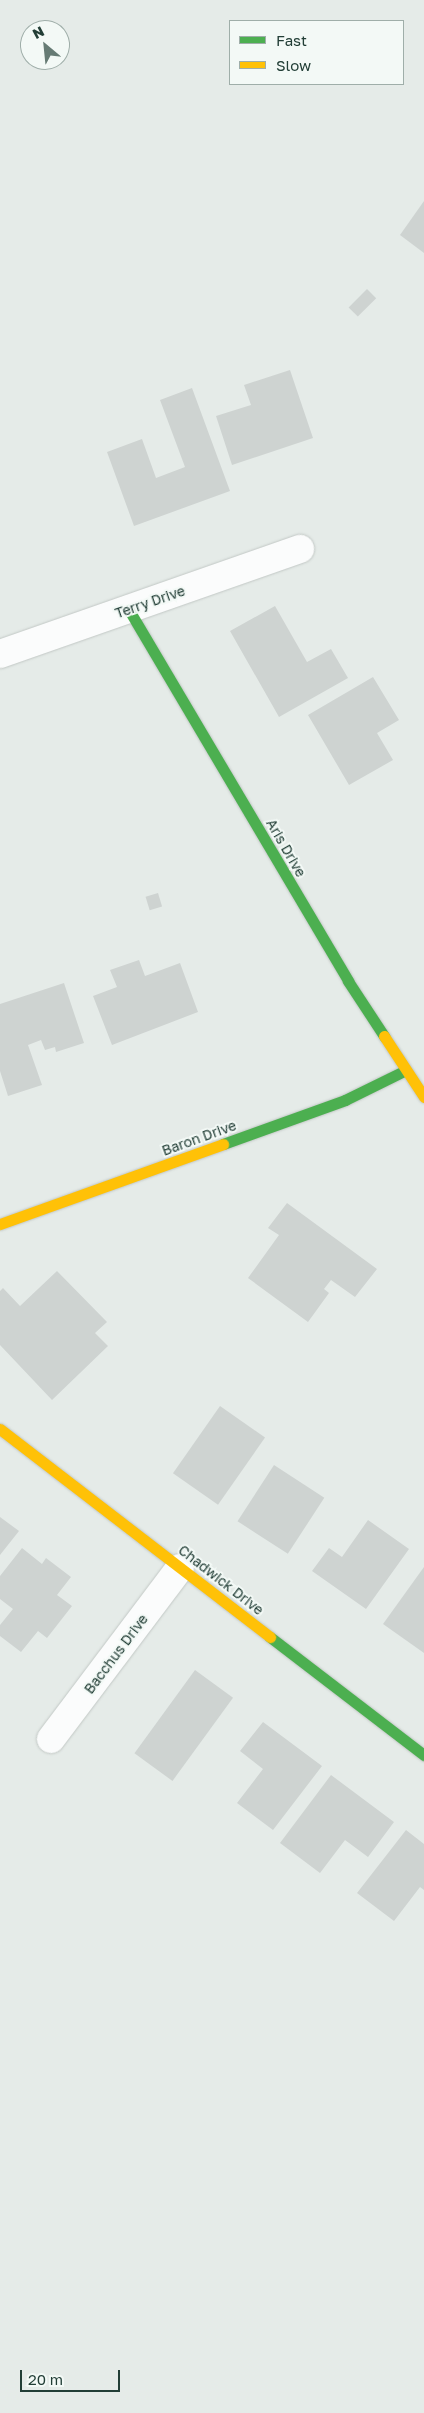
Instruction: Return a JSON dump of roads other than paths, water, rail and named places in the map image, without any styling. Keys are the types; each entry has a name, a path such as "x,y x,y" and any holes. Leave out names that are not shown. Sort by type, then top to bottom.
{"street":[{"name":"Terry Drive","path":"0,654 300,549"},
{"name":"Aris Drive","path":"129,610 348,981 404,1071 424,1097"},
{"name":"Baron Drive","path":"0,1224 345,1100 404,1071"},
{"name":"Chadwick Drive","path":"0,1429 424,1755"},
{"name":"Bacchus Drive","path":"52,1739 180,1568"}]}
